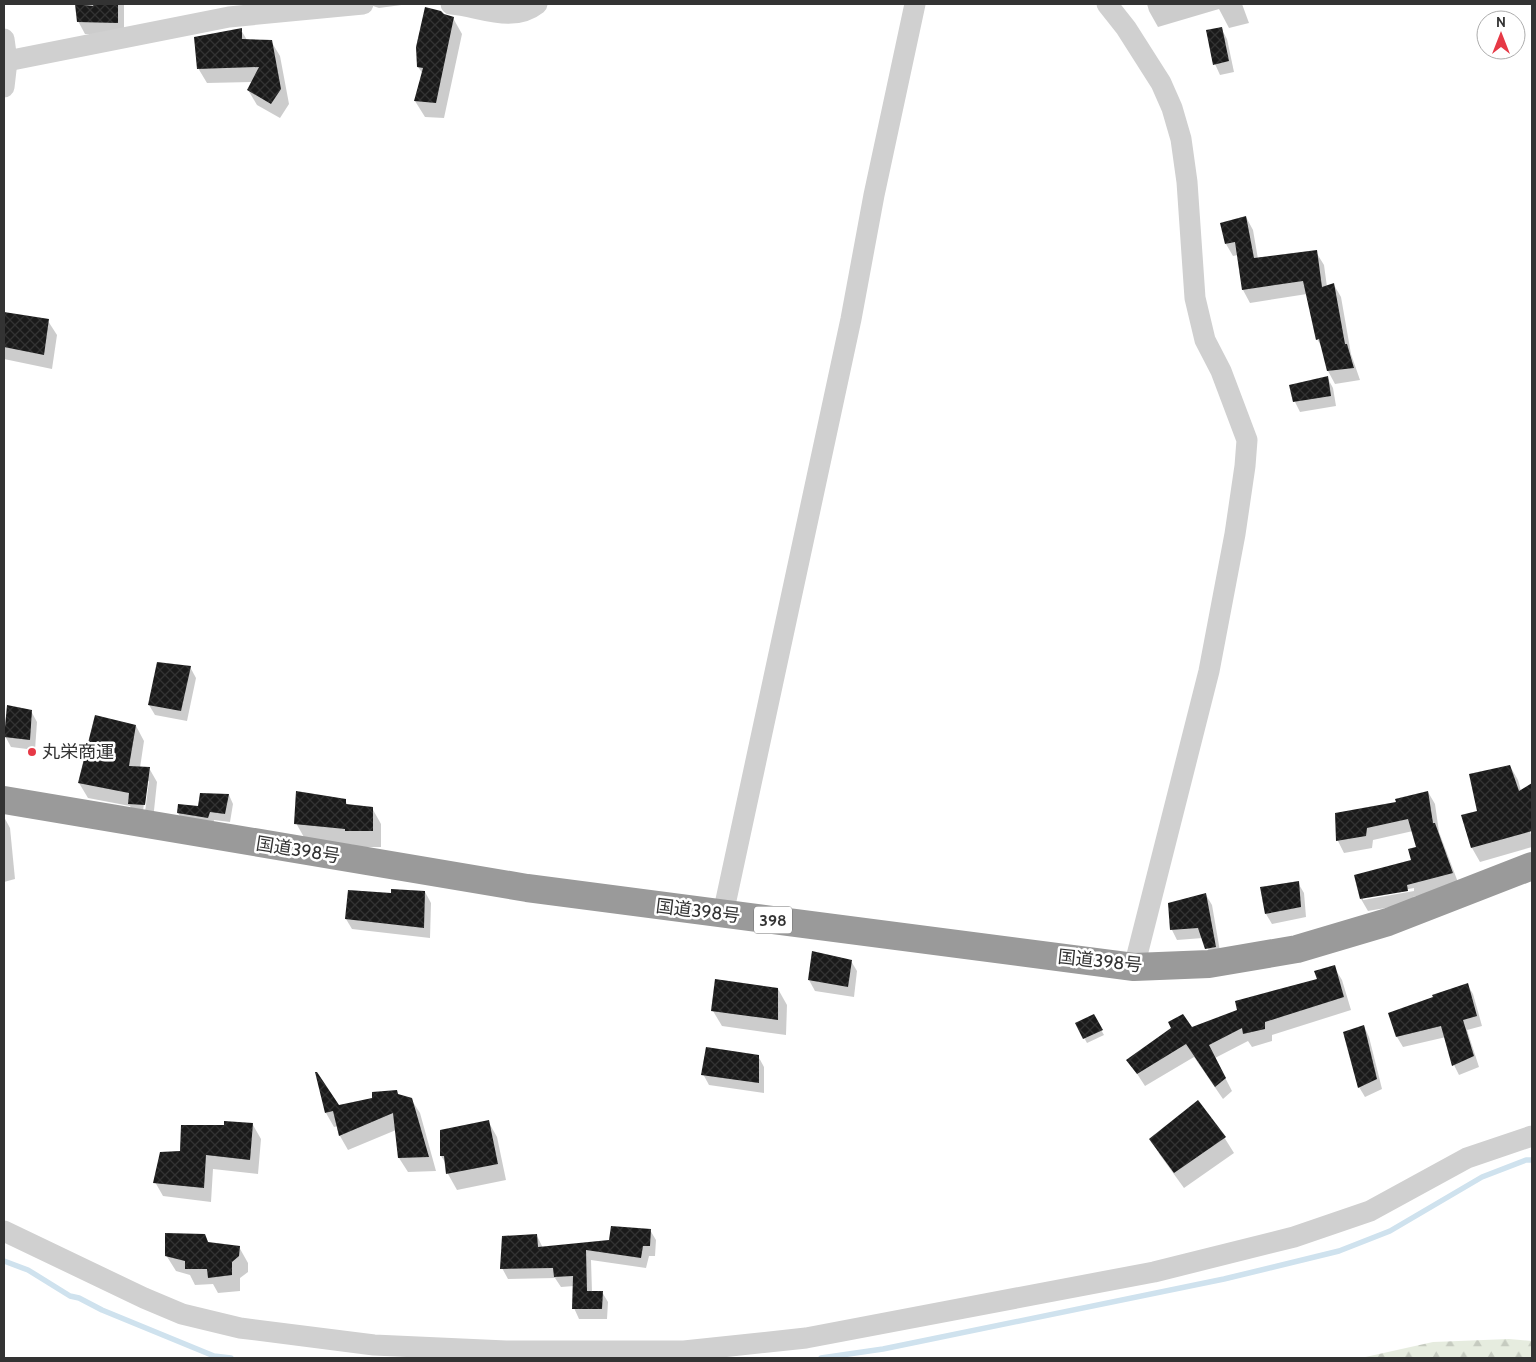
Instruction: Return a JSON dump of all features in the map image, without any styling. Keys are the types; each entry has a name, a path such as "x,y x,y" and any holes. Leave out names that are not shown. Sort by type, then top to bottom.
{"highway":[{"name":"国道398号","path":"4,800 527,888 1134,968 1210,964 1297,949 1388,922 1532,866"}],"street":[{"path":"7,61 229,17 363,4"},
{"path":"450,4 511,14 530,9 536,4"},
{"path":"723,914 852,319 874,195 915,4"},
{"path":"1107,4 1126,28 1161,83 1172,108 1180,139 1187,182 1195,298 1205,340 1221,371 1247,440 1246,466 1235,534 1209,671 1134,968"},
{"path":"4,39 7,61 4,88"},
{"path":"4,1232 182,1314 240,1328 374,1345 506,1351 684,1351 806,1338 1154,1272 1275,1241 1370,1211 1466,1158 1532,1136"}],"green space":[{"path":"1509,1339 1532,1341 1532,1358 1361,1358 1433,1342"}],"building":[{"path":"75,4 93,6 94,4 118,4 118,23 77,22"},
{"path":"425,7 454,17 436,103 414,101 423,68 417,67 416,47"},
{"path":"1222,27 1229,61 1213,65 1206,30"},
{"path":"242,28 242,39 272,40 281,89 271,104 247,90 259,67 197,69 194,37"},
{"path":"1246,216 1254,258 1317,250 1322,287 1334,283 1345,344 1347,344 1354,368 1327,371 1319,339 1316,340 1303,281 1242,290 1235,242 1225,244 1220,223"},
{"path":"4,312 49,319 44,355 4,347"},
{"path":"1328,376 1331,396 1293,402 1289,385"},
{"path":"157,662 191,666 181,711 148,705"},
{"path":"7,705 32,710 30,740 4,737"},
{"path":"95,715 136,725 129,766 150,767 145,805 128,804 129,793 78,783"},
{"path":"1510,765 1519,791 1532,783 1532,831 1471,848 1461,815 1477,811 1469,774"},
{"path":"296,791 346,799 346,804 373,807 373,831 345,831 345,829 294,824"},
{"path":"1428,791 1433,823 1435,823 1453,873 1407,885 1408,891 1360,899 1354,875 1411,860 1408,849 1416,847 1408,819 1367,828 1366,836 1336,841 1335,813 1396,802 1395,799"},
{"path":"200,793 229,794 225,814 210,812 208,818 177,813 178,804 198,806"},
{"path":"1299,881 1301,907 1265,914 1260,887"},
{"path":"391,889 425,891 424,928 345,919 348,890 391,893"},
{"path":"1206,893 1216,947 1205,949 1198,928 1170,930 1168,903"},
{"path":"812,951 852,960 848,987 808,980"},
{"path":"1335,965 1344,997 1265,1022 1265,1029 1243,1034 1242,1028 1209,1045 1226,1078 1215,1087 1186,1044 1137,1074 1126,1060 1171,1028 1168,1022 1183,1014 1192,1027 1237,1010 1235,1001 1317,979 1314,971"},
{"path":"715,979 778,988 778,1020 711,1011"},
{"path":"1468,983 1477,1016 1463,1020 1474,1056 1452,1066 1441,1026 1396,1037 1388,1013"},
{"path":"1094,1014 1103,1030 1083,1039 1075,1023"},
{"path":"1364,1025 1377,1079 1358,1088 1343,1032"},
{"path":"706,1047 759,1055 759,1083 701,1075"},
{"path":"315,1072 317,1072 339,1105 372,1098 372,1092 397,1090 398,1094 412,1098 429,1157 398,1158 393,1113 339,1136 333,1111 325,1113"},
{"path":"1198,1100 1226,1137 1174,1173 1149,1139"},
{"path":"489,1120 498,1164 446,1174 444,1156 440,1156 440,1130"},
{"path":"224,1121 253,1123 250,1160 206,1155 204,1188 153,1183 160,1152 180,1151 181,1125 224,1125"},
{"path":"611,1226 651,1229 650,1246 643,1246 641,1258 586,1250 587,1291 603,1291 602,1309 572,1309 573,1276 554,1277 553,1268 500,1269 502,1236 537,1234 538,1247 609,1240"},
{"path":"165,1233 205,1234 208,1242 240,1246 239,1256 232,1262 232,1275 208,1278 207,1269 185,1269 185,1261 165,1256"}],"waterway":[{"path":"821,1358 883,1349 1224,1279 1339,1251 1390,1231 1482,1177 1526,1160 1532,1160"},
{"path":"4,1261 28,1270 70,1296 79,1298 102,1310 214,1356 231,1358"}],"place":[{"name":"丸栄商運","path":"32,752"}]}
